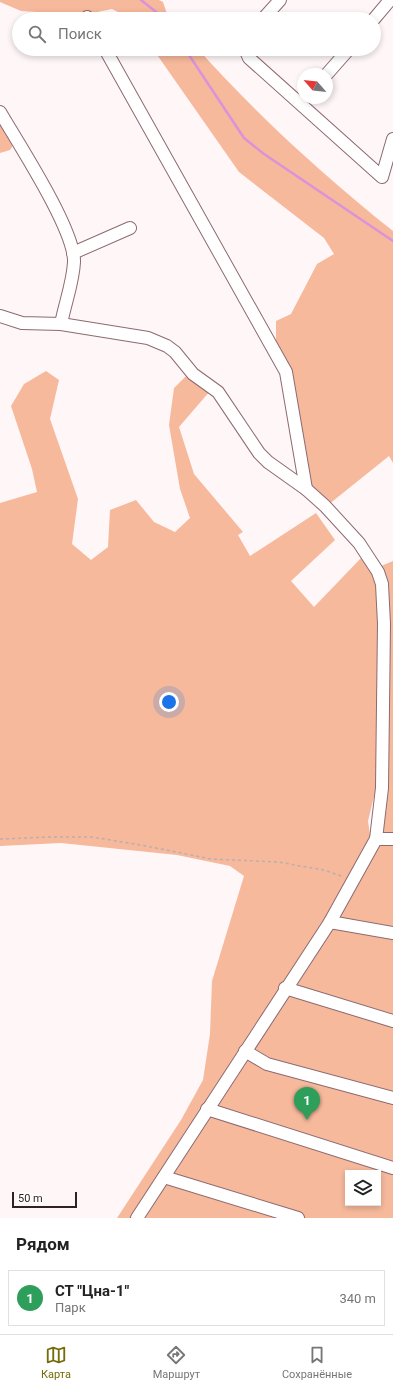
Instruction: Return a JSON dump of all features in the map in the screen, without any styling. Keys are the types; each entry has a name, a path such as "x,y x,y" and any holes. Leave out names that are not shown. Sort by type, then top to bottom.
{"street":[{"path":"270,12 280,0"},
{"path":"380,12 390,0"},
{"path":"109,56 286,372 306,489"},
{"path":"248,56 297,96"},
{"path":"332,68 343,56"},
{"path":"306,104 382,177 393,139"},
{"path":"0,112 53,205 71,241 74,260 71,288 66,297 61,324"},
{"path":"73,253 130,228"},
{"path":"0,316 22,323 61,324 148,338 175,352 192,374 218,392 259,453 268,462 306,489 325,506 359,543 378,572 382,584 384,624 382,788 376,839 330,922 285,988 138,1218"},
{"path":"376,839 393,838"},
{"path":"330,922 393,933"},
{"path":"285,988 393,1021"},
{"path":"245,1051 267,1064 393,1098"},
{"path":"207,1109 393,1168"},
{"path":"164,1177 298,1218"}],"path":[{"path":"0,839 49,836 92,837 211,859 278,862 324,870 352,882"}],"shaded area":[{"path":"0,0 159,0 163,2 166,12 118,12 112,9 97,12 36,12 21,11 0,2"},
{"path":"158,56 204,56 244,98 292,144 341,188 393,231 393,463 389,456 328,505 311,484 287,370 276,341 276,321 291,314 317,264 334,254 324,238 239,172"},
{"path":"0,120 14,144 10,150 0,153"},
{"path":"46,371 59,380 50,419 78,499 72,544 91,560 108,547 110,510 136,500 154,522 175,532 190,518 180,489 169,425 174,388 187,375 210,391 179,427 194,474 243,532 238,535 250,556 316,513 335,540 291,581 314,607 362,557 376,580 382,627 376,788 368,821 371,842 329,912 132,1218 117,1218 181,1120 203,1080 210,1034 212,981 244,876 230,866 177,855 61,843 0,846 0,503 37,492 32,469 11,406 24,384"},
{"path":"393,561 393,836 381,836 383,764 389,763 389,623 381,566"},
{"path":"393,842 393,930 340,919 337,915 377,844"},
{"path":"334,928 393,937 393,1218 145,1218 323,937"}],"waterway":[{"path":"141,0 156,12"},
{"path":"190,56 244,138 264,154 393,241"}],"place":[{"name":"СТ \"Цна-1\"","path":"307,1120"}]}
